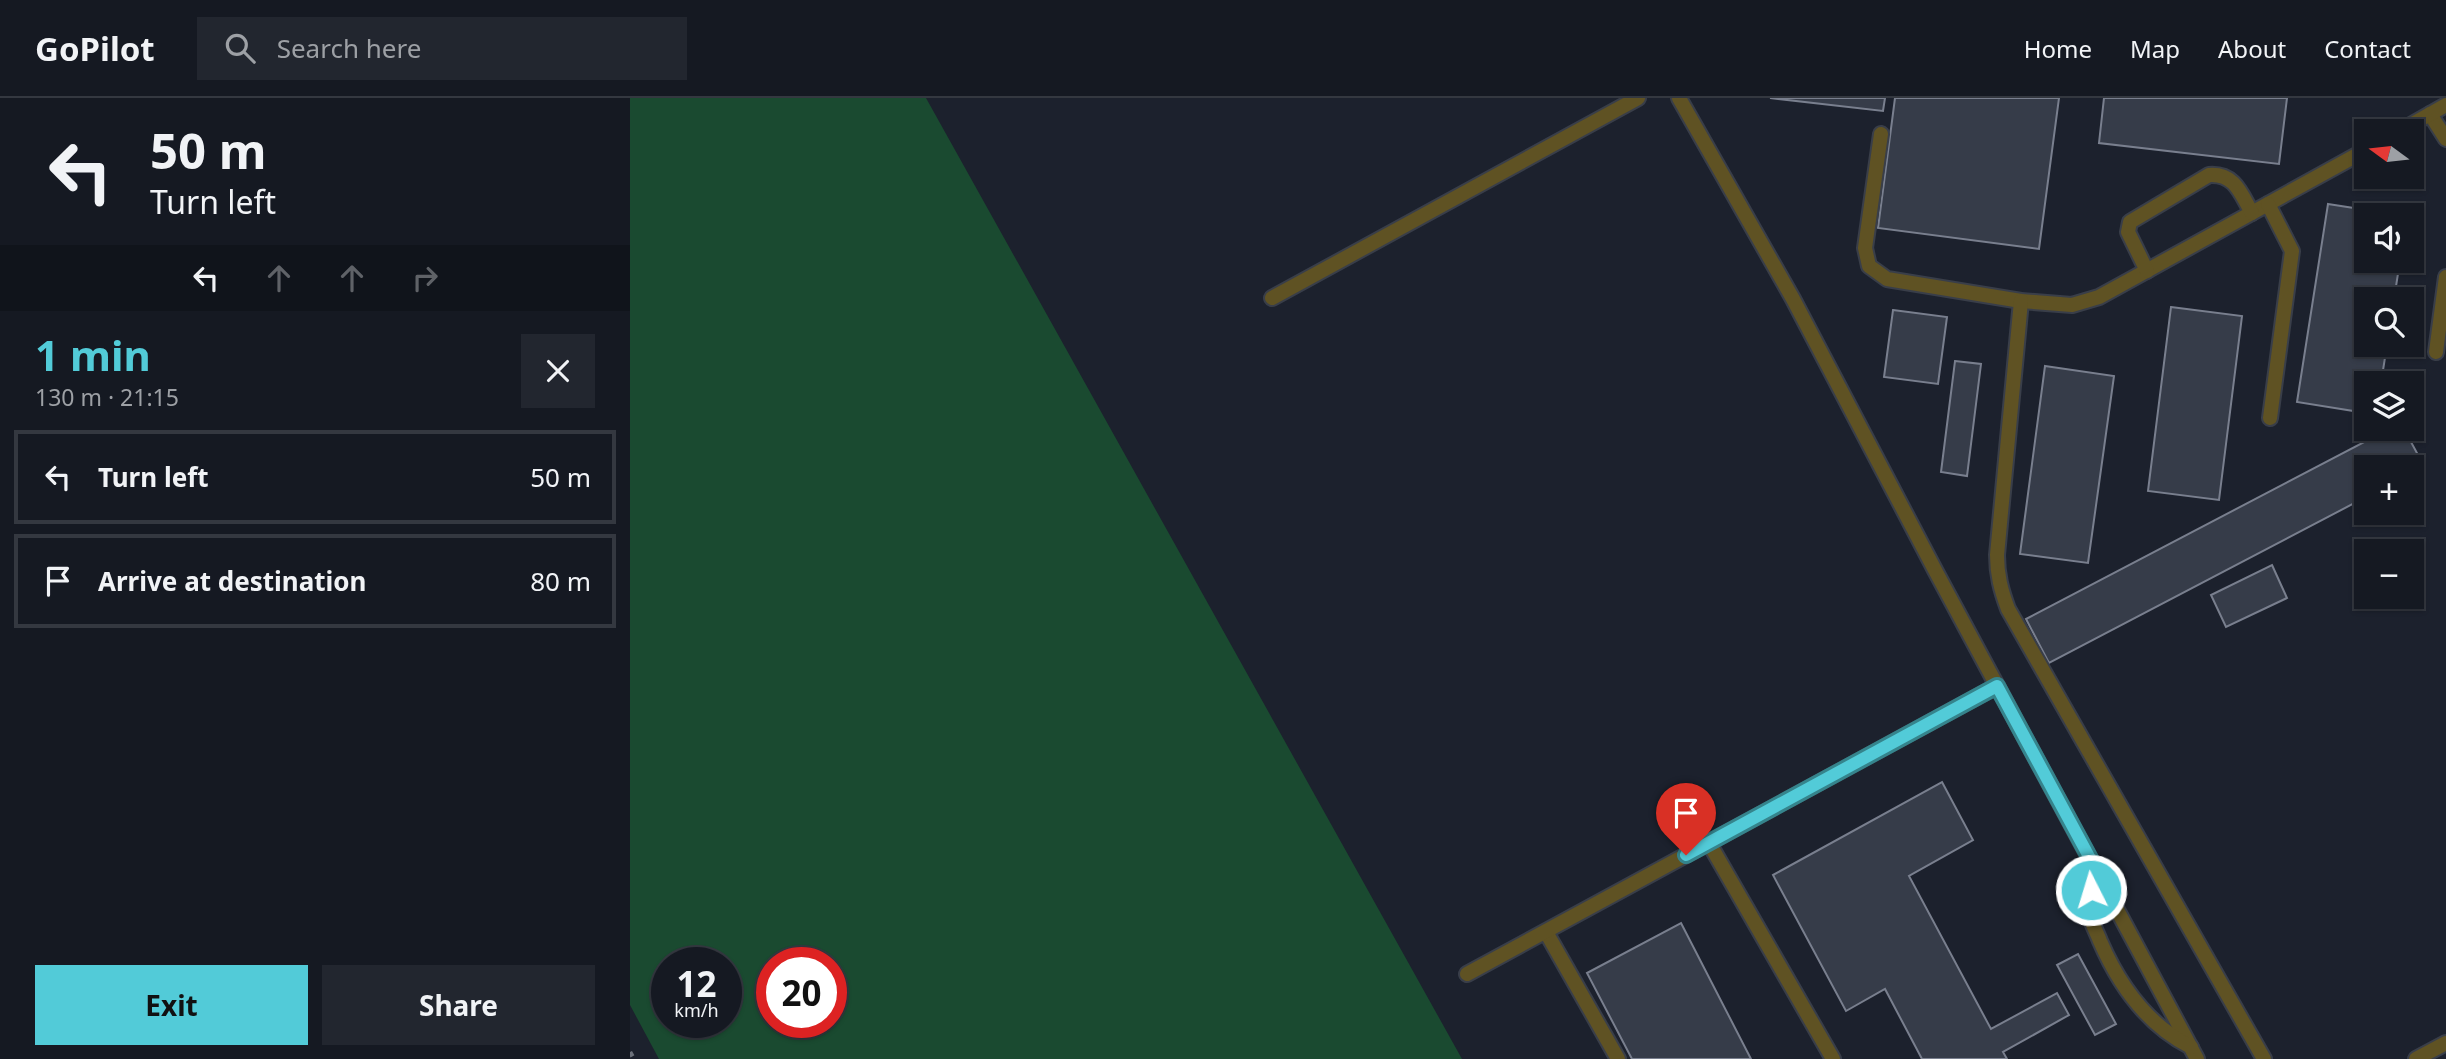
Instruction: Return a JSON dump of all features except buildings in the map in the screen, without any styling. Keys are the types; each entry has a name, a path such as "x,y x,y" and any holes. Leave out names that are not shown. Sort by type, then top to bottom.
{"lane":[{"path":"1272,298 1638,98"},
{"path":"1679,98 1793,299 2194,1053"},
{"path":"2422,119 2446,105"},
{"path":"2431,114 2446,139"},
{"path":"1881,134 1865,247 1869,266 1887,279 2021,301 2072,305 2099,297 2354,157"},
{"path":"2147,271 2128,232 2130,222 2209,175 2220,174 2234,183 2252,213"},
{"path":"2268,204 2292,251 2270,418"},
{"path":"2436,352 2446,277"},
{"path":"2021,301 1997,555 1997,575 2002,592 2008,609 2263,1059"},
{"path":"1467,974 1997,686"},
{"path":"1709,842 1833,1059"},
{"path":"2093,864 2090,916 2110,965 2131,997 2155,1024 2194,1053"},
{"path":"1546,932 1618,1059"},
{"path":"2416,1059 2446,1043"}],"path":[{"path":"630,1052 634,1059"}],"green space":[{"path":"630,98 926,98 1462,1059 659,1059 630,1005"}],"route":[{"path":"1686,855 1997,686 2093,864 2091,890"}]}
